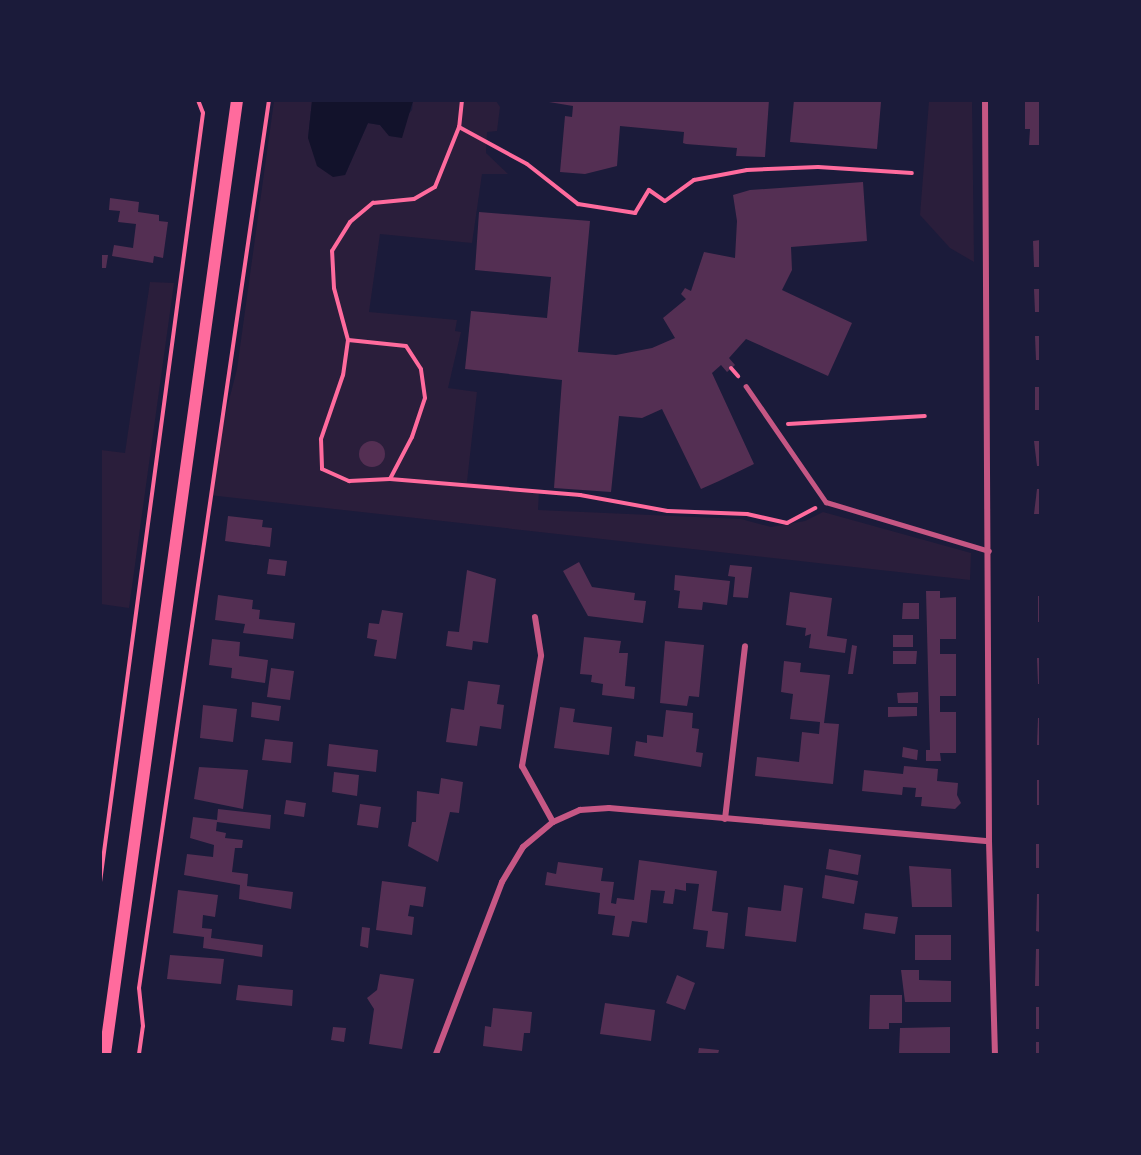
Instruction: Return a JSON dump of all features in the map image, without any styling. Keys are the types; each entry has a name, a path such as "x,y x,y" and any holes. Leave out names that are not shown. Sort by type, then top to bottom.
{"main road":[{"path":"105,1054 237,100"}],"street":[{"path":"985,100 989,841 994,1054"},
{"path":"535,616 541,656 522,766 552,822"},
{"path":"725,819 746,646"},
{"path":"436,1054 502,882 523,847 552,822 580,810 609,808 989,841"}],"lane":[{"path":"746,386 776,424 826,502 988,551"}],"path":[{"path":"100,882 203,113 198,100"},
{"path":"139,1054 143,1026 139,988 269,100"},
{"path":"462,100 459,127 435,187 414,199 373,203 350,222 332,251 334,288 348,340 343,375 321,439 322,470 349,482 390,479 580,495 668,511 747,514 787,523 826,502"},
{"path":"459,127 527,164 578,204 635,213 650,190 665,201 694,180 747,170 818,167 912,173"},
{"path":"348,340 406,346 422,369 425,398 412,436 390,479"},
{"path":"776,424 925,416"}],"shaded area":[{"path":"312,100 413,101 402,138 389,136 380,125 368,123 345,175 333,177 317,166 308,138"},
{"path":"274,101 312,101 308,138 345,175 368,123 380,125 389,135 412,110 413,101 496,101 500,107 497,131 487,132 486,153 508,174 482,174 472,243 380,234 369,312 457,320 455,331 461,332 448,388 477,392 467,482 539,491 538,510 741,519 771,527 805,521 823,512 971,553 970,580 209,495 214,459 237,369"},
{"path":"929,101 972,101 974,262 950,248 920,215"},
{"path":"150,282 174,283 129,608 101,604 101,450 125,453"}],"building":[{"path":"537,100 769,100 765,157 736,156 737,148 686,144 683,143 684,132 620,126 617,166 585,174 560,172 565,116 572,117 573,106"},
{"path":"794,100 881,102 877,149 790,142"},
{"path":"1025,100 1040,100 1040,145 1029,145 1030,129 1025,129"},
{"path":"863,182 867,241 791,247 792,270 782,290 852,323 828,376 746,339 729,358 735,365 727,372 721,365 712,373 754,464 719,481 701,489 662,409 642,418 619,416 611,492 554,488 562,380 465,369 471,311 547,318 551,277 475,270 479,212 590,221 578,352 616,355 652,348 675,338 663,318 686,299 681,294 685,288 691,291 704,252 735,258 737,221 733,195 750,190"},
{"path":"110,198 139,202 138,212 159,215 159,221 168,222 163,258 154,256 153,263 112,256 114,245 133,248 136,224 118,222 120,211 109,210"},
{"path":"1040,240 1040,267 1034,267 1033,241"},
{"path":"100,255 108,255 106,268 100,268"},
{"path":"1034,289 1040,289 1040,312 1035,312"},
{"path":"1035,336 1040,336 1040,360 1036,360"},
{"path":"1035,387 1040,387 1040,410 1035,410"},
{"path":"372,441 381,445 385,454 381,463 372,467 363,463 359,454 363,445"},
{"path":"1034,441 1040,441 1040,466 1037,466"},
{"path":"1037,489 1040,489 1040,514 1034,514"},
{"path":"228,516 263,520 262,527 272,528 270,547 225,541"},
{"path":"269,559 287,561 285,576 267,574"},
{"path":"579,562 592,587 635,593 634,600 646,601 643,623 588,616 563,571"},
{"path":"730,565 752,567 748,598 733,597 735,577 728,576"},
{"path":"467,570 496,579 488,643 473,641 472,650 446,646 448,631 459,632"},
{"path":"675,575 730,581 727,605 703,602 702,610 678,608 680,591 674,590"},
{"path":"926,591 940,591 940,598 956,597 956,639 940,639 940,654 956,654 956,696 940,696 940,712 956,712 956,753 940,753 941,761 926,761 926,750 930,750"},
{"path":"790,592 832,598 827,636 847,639 845,653 809,648 811,634 805,636 806,628 786,625"},
{"path":"218,595 253,600 252,609 260,610 259,619 295,623 293,639 243,633 245,624 215,620"},
{"path":"1038,596 1040,596 1040,622 1038,622"},
{"path":"903,603 919,603 919,619 902,619"},
{"path":"382,610 403,613 396,659 374,656 377,640 367,638 369,623 379,624"},
{"path":"893,635 913,635 913,647 893,647"},
{"path":"584,637 621,641 619,653 628,653 625,686 635,687 634,699 602,695 603,684 591,682 592,675 580,674"},
{"path":"212,639 240,642 239,656 268,660 265,683 231,678 232,668 209,665"},
{"path":"665,641 704,645 699,697 689,696 687,706 660,703"},
{"path":"852,645 857,646 853,674 848,674"},
{"path":"893,651 917,651 916,664 893,664"},
{"path":"1037,658 1040,658 1040,684 1038,684"},
{"path":"784,661 801,663 800,672 830,675 824,723 839,724 833,784 755,776 757,757 799,762 802,732 819,734 820,722 790,719 793,694 781,692"},
{"path":"271,668 294,671 290,700 267,697"},
{"path":"468,681 500,685 497,704 504,705 501,729 480,726 477,746 446,742 451,708 464,710"},
{"path":"918,692 918,703 898,703 897,693"},
{"path":"252,702 281,706 279,721 251,717"},
{"path":"203,705 237,709 233,742 200,738"},
{"path":"560,707 575,709 573,722 612,727 609,755 554,748"},
{"path":"888,707 917,707 917,716 888,717"},
{"path":"666,710 693,713 692,728 699,729 696,752 703,753 701,767 634,756 636,741 647,743 647,735 663,737"},
{"path":"1038,718 1040,718 1040,745 1037,745"},
{"path":"265,739 293,742 291,763 262,760"},
{"path":"329,744 378,750 376,772 327,766"},
{"path":"903,747 918,750 917,760 902,757"},
{"path":"904,766 938,769 937,781 958,783 957,795 961,803 955,809 921,806 922,797 915,797 916,788 903,787 902,795 862,791 864,770 903,774"},
{"path":"199,767 248,770 243,809 194,799"},
{"path":"334,772 359,775 357,796 332,792"},
{"path":"441,778 463,782 459,813 450,812 438,862 408,846 412,822 416,822 417,791 439,794"},
{"path":"1037,780 1040,780 1040,805 1037,805"},
{"path":"286,800 306,803 304,817 284,814"},
{"path":"360,804 381,807 378,828 357,825"},
{"path":"218,809 271,815 270,829 217,822 216,831 226,833 225,838 243,840 242,848 235,848 232,872 248,874 247,886 293,892 291,909 239,899 240,885 184,875 187,854 213,857 214,845 190,838 193,817 217,820"},
{"path":"1036,844 1040,844 1040,868 1036,868"},
{"path":"829,849 861,855 858,875 826,869"},
{"path":"639,860 717,871 712,911 728,913 724,949 706,947 708,931 693,929 699,884 686,883 686,891 675,889 673,904 663,903 665,891 651,890 647,923 632,921 629,937 612,935 615,916 598,914 600,893 545,885 547,872 556,874 558,862 603,868 601,881 614,882 611,903 616,904 617,898 634,900"},
{"path":"909,866 951,869 952,907 912,907"},
{"path":"825,875 858,881 854,904 822,898"},
{"path":"382,881 426,887 423,907 410,905 408,916 414,917 412,935 376,930"},
{"path":"784,885 803,888 796,942 745,936 748,907 781,911"},
{"path":"178,890 218,895 215,917 203,915 202,928 212,929 211,938 263,945 262,957 203,948 204,937 173,933"},
{"path":"1037,894 1040,894 1040,932 1036,931"},
{"path":"865,913 898,917 895,934 863,929"},
{"path":"362,927 370,928 368,948 360,946"},
{"path":"915,935 951,935 951,960 915,960"},
{"path":"1036,949 1040,949 1040,986 1035,986"},
{"path":"170,955 224,959 221,984 167,979"},
{"path":"901,970 919,970 919,980 951,981 951,1002 905,1002"},
{"path":"380,974 414,979 402,1049 369,1044 374,1009 367,998 377,990"},
{"path":"677,975 695,983 685,1010 666,1003"},
{"path":"238,985 293,990 292,1006 236,1000"},
{"path":"870,995 902,995 902,1023 889,1023 889,1029 869,1029"},
{"path":"605,1003 655,1010 651,1041 600,1034"},
{"path":"1036,1007 1040,1007 1040,1029 1036,1029"},
{"path":"493,1008 532,1012 530,1033 524,1033 522,1051 483,1046 485,1026 491,1027"},
{"path":"333,1027 346,1028 344,1042 331,1040"},
{"path":"950,1027 950,1054 899,1054 900,1028"},
{"path":"1036,1042 1040,1042 1040,1054 1036,1054"},
{"path":"699,1048 719,1050 718,1054 698,1054"}]}
